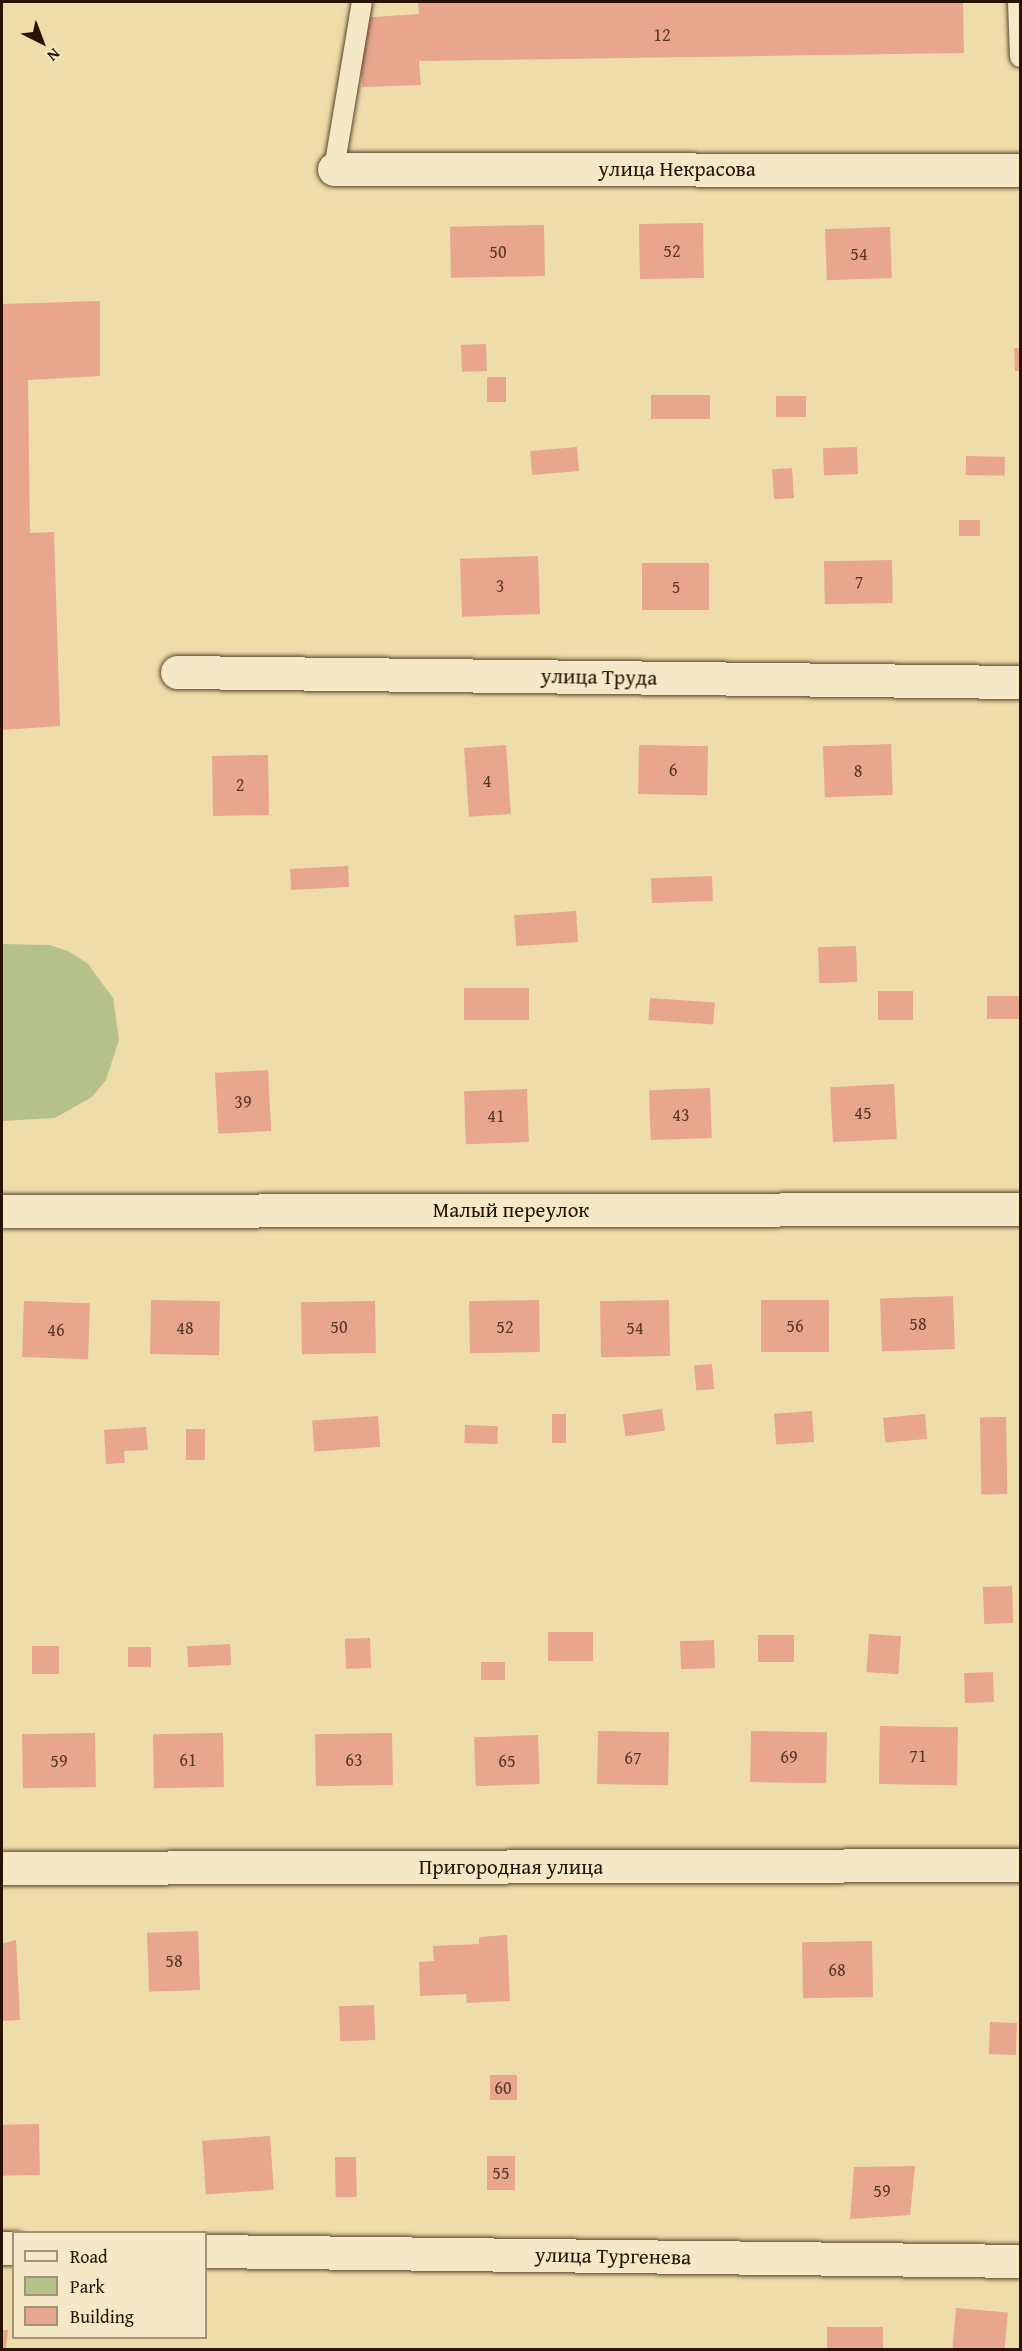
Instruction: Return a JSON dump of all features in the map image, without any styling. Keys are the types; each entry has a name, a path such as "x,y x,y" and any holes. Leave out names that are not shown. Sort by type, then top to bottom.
{"street":[{"name":"улица Некрасова","path":"334,169 1020,170"},
{"name":"улица Труда","path":"177,672 1020,682"},
{"name":"Малый переулок","path":"2,1211 1020,1209"},
{"name":"Пригородная улица","path":"2,1868 1020,1865"},
{"name":"улица Тургенева","path":"207,2251 1020,2261"}],"lane":[{"path":"334,169 362,2"},
{"path":"1018,2 1020,57"}],"green space":[{"path":"2,944 50,945 70,952 88,964 113,998 119,1040 106,1080 92,1097 55,1118 2,1121"}],"building":[{"path":"418,2 963,2 964,53 419,61 421,85 362,87 359,18 419,14"},
{"path":"703,223 704,278 640,279 639,224"},
{"path":"544,225 545,276 451,278 450,227"},
{"path":"890,227 892,278 827,280 825,229"},
{"path":"100,301 100,376 28,380 30,533 54,532 60,726 2,730 2,304"},
{"path":"486,344 487,371 462,372 461,345"},
{"path":"1014,348 1020,348 1020,371 1015,371"},
{"path":"487,377 506,377 506,402 487,402"},
{"path":"651,395 710,395 710,419 651,419"},
{"path":"776,396 806,396 806,417 776,417"},
{"path":"577,447 579,471 532,475 530,451"},
{"path":"857,447 858,474 824,475 823,448"},
{"path":"966,456 1005,457 1005,476 966,475"},
{"path":"792,468 794,498 774,499 772,469"},
{"path":"959,520 980,520 980,536 959,536"},
{"path":"538,556 540,614 462,617 460,559"},
{"path":"892,560 893,603 825,604 824,561"},
{"path":"642,563 709,563 709,610 642,610"},
{"path":"891,744 893,795 825,797 823,746"},
{"path":"506,745 511,814 469,817 464,748"},
{"path":"639,745 708,746 707,795 638,794"},
{"path":"268,755 269,815 213,816 212,756"},
{"path":"348,866 349,887 291,890 290,869"},
{"path":"712,876 713,901 652,903 651,878"},
{"path":"576,911 578,942 516,946 514,915"},
{"path":"856,946 857,982 819,983 818,947"},
{"path":"464,988 529,988 529,1020 464,1020"},
{"path":"878,991 913,991 913,1020 878,1020"},
{"path":"987,996 1020,996 1020,1019 987,1019"},
{"path":"650,998 715,1003 713,1024 648,1020"},
{"path":"268,1070 271,1131 218,1134 215,1073"},
{"path":"894,1084 897,1139 833,1142 830,1087"},
{"path":"710,1088 712,1138 651,1140 649,1090"},
{"path":"527,1089 529,1142 466,1144 464,1091"},
{"path":"953,1296 955,1349 882,1352 880,1299"},
{"path":"151,1300 220,1301 219,1355 150,1354"},
{"path":"539,1300 540,1352 470,1353 469,1301"},
{"path":"669,1300 670,1356 601,1357 600,1301"},
{"path":"761,1300 829,1300 829,1352 761,1352"},
{"path":"24,1301 90,1303 88,1359 22,1357"},
{"path":"375,1301 376,1353 302,1354 301,1302"},
{"path":"712,1364 714,1389 696,1390 694,1366"},
{"path":"662,1409 665,1431 625,1436 622,1415"},
{"path":"812,1411 814,1442 776,1445 774,1414"},
{"path":"552,1414 566,1414 566,1443 552,1443"},
{"path":"925,1414 927,1439 885,1443 883,1418"},
{"path":"378,1416 380,1447 314,1452 312,1421"},
{"path":"980,1417 1006,1417 1007,1494 981,1494"},
{"path":"465,1425 498,1426 497,1444 464,1443"},
{"path":"146,1427 148,1450 124,1451 125,1463 106,1464 104,1430"},
{"path":"186,1429 205,1429 205,1460 186,1460"},
{"path":"1012,1586 1013,1623 984,1624 983,1587"},
{"path":"548,1632 593,1632 593,1661 548,1661"},
{"path":"869,1634 901,1636 898,1674 866,1672"},
{"path":"758,1635 794,1635 794,1662 758,1662"},
{"path":"370,1638 371,1668 346,1669 345,1639"},
{"path":"714,1640 715,1668 681,1669 680,1641"},
{"path":"230,1644 231,1665 188,1667 187,1646"},
{"path":"32,1646 59,1646 59,1674 32,1674"},
{"path":"128,1647 151,1647 151,1667 128,1667"},
{"path":"481,1662 505,1662 505,1680 481,1680"},
{"path":"993,1672 994,1702 965,1703 964,1673"},
{"path":"880,1726 958,1727 957,1785 879,1784"},
{"path":"598,1731 669,1732 668,1785 597,1784"},
{"path":"751,1731 827,1732 826,1783 750,1782"},
{"path":"95,1733 96,1787 23,1788 22,1734"},
{"path":"223,1733 224,1787 154,1788 153,1734"},
{"path":"392,1733 393,1785 316,1786 315,1734"},
{"path":"538,1735 540,1784 476,1786 474,1737"},
{"path":"198,1931 200,1990 149,1992 147,1933"},
{"path":"507,1935 510,2001 467,2003 466,1994 420,1996 419,1962 434,1961 433,1946 479,1944 479,1937"},
{"path":"16,1940 20,2020 2,2021 2,1944"},
{"path":"872,1941 873,1997 803,1998 802,1942"},
{"path":"374,2005 375,2040 340,2041 339,2006"},
{"path":"990,2022 1017,2023 1016,2055 989,2054"},
{"path":"490,2075 517,2075 517,2100 490,2100"},
{"path":"39,2124 40,2175 3,2176 2,2125"},
{"path":"270,2136 274,2190 206,2195 202,2141"},
{"path":"487,2156 515,2156 515,2190 487,2190"},
{"path":"335,2157 356,2157 357,2197 336,2197"},
{"path":"915,2166 910,2215 850,2219 854,2167"},
{"path":"956,2308 1008,2313 1005,2350 952,2350"},
{"path":"827,2327 883,2327 883,2350 827,2350"},
{"path":"2,2330 8,2330 6,2350 2,2350"}]}
